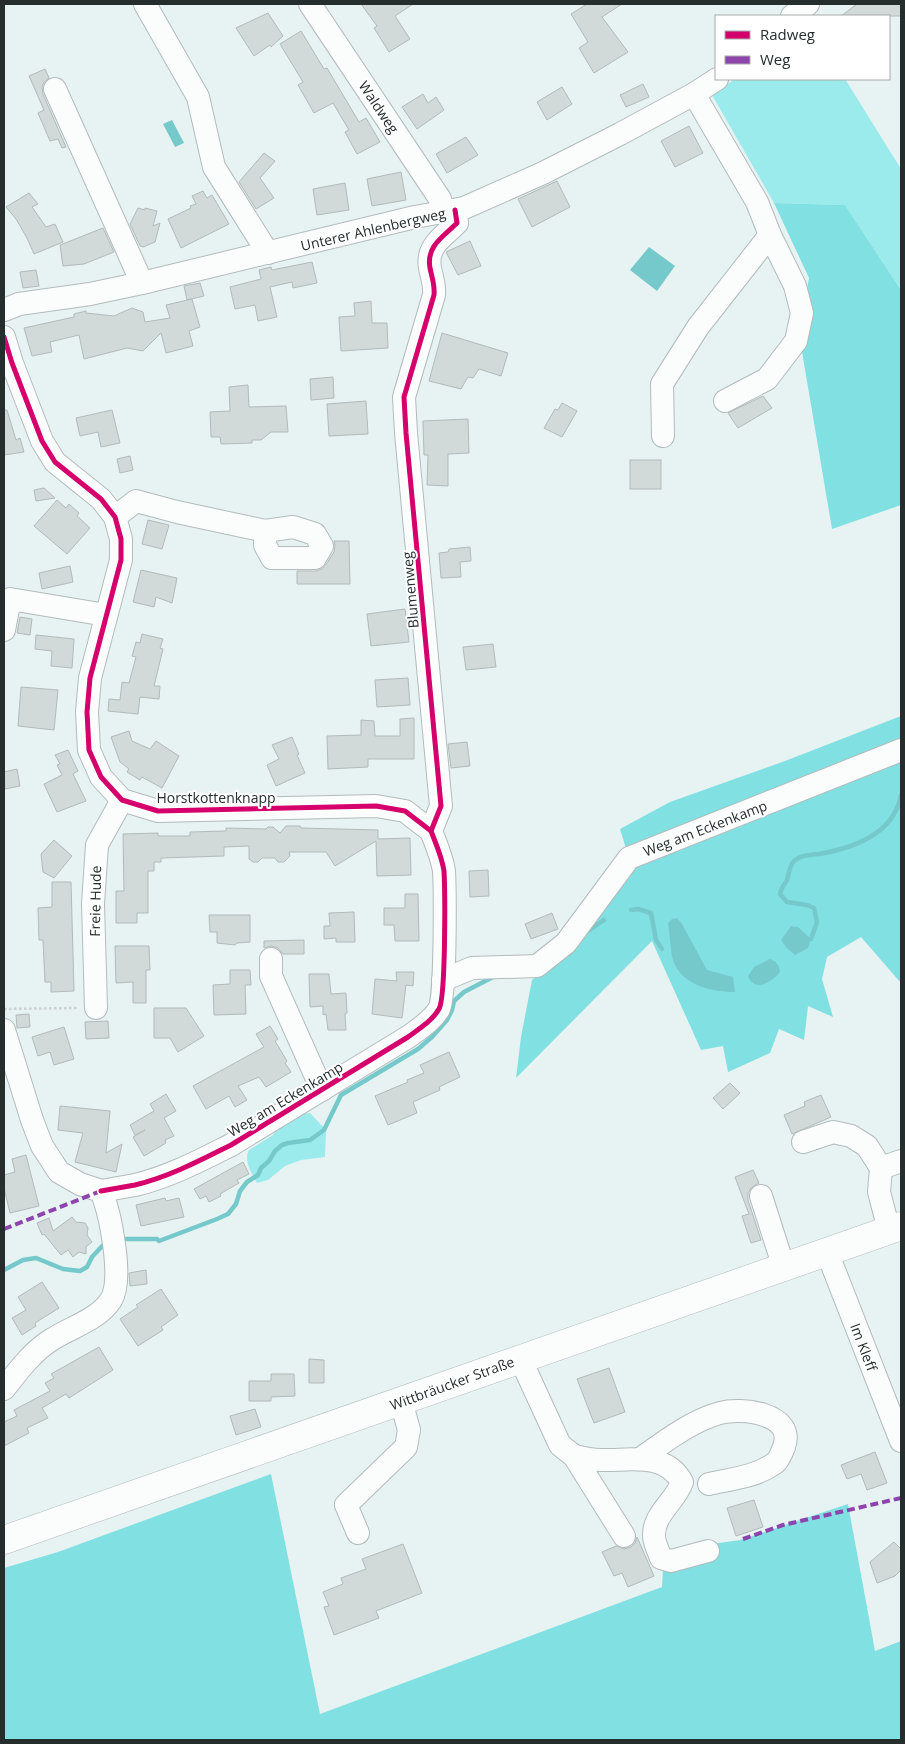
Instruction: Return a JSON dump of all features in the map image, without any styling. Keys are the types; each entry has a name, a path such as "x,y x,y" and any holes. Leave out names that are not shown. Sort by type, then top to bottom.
{"main road":[{"name":"Wittbräucker Straße","path":"4,1540 895,1228"}],"street":[{"path":"145,4 198,97 214,167 268,253"},
{"name":"Waldweg","path":"310,4 449,211"},
{"path":"793,15 808,4"},
{"name":"Unterer Ahlenbergweg","path":"4,310 19,304 90,294 142,283 479,203 543,173 694,94 715,80"},
{"path":"55,89 142,283"},
{"path":"694,94 757,202 770,235 795,286 802,313 796,342 767,379 725,401"},
{"name":"Blumenweg","path":"431,831 441,806 404,397 434,295 435,285 430,268 429,255 432,248 457,224 449,211"},
{"path":"664,436 662,384 698,327 770,235"},
{"path":"4,337 42,441 55,462 100,499 115,517 121,538 121,560 90,678 86,712 89,750 101,776 122,800"},
{"path":"115,517 136,501 266,531"},
{"path":"4,630 10,599 106,615"},
{"name":"Weg am Eckenkamp","path":"101,1191 137,1184 202,1160 232,1145 408,1037 428,1022 440,1007 443,980 472,968 537,966 566,943 629,858 901,750"},
{"name":"Horstkottenknapp","path":"122,800 158,810 376,806 406,811 431,831"},
{"name":"Freie Hude","path":"96,1008 93,904 96,846 122,800"},
{"path":"431,831 444,870 443,980"},
{"path":"271,959 271,976 322,1090"},
{"path":"4,1030 11,1080 32,1120 42,1146 59,1172 80,1184 101,1191 106,1201 112,1226 116,1277 112,1298 100,1312 51,1340 27,1360 4,1389"},
{"path":"803,1142 833,1132 851,1136 891,1164 879,1192 895,1228"},
{"path":"761,1196 784,1268"},
{"name":"Im Kleff","path":"828,1252 901,1441"},
{"path":"520,1358 560,1445 574,1456 624,1536"},
{"path":"358,1533 346,1505 406,1447 409,1430 401,1401"},
{"path":"640,1459 681,1432 719,1413 748,1410 760,1413 777,1422 785,1432 786,1442 776,1462 757,1473 709,1484"},
{"path":"574,1456 600,1460 640,1459 666,1466 677,1472 682,1482 680,1489 656,1524 654,1538 662,1558 671,1561 708,1550"}],"path":[{"path":"4,1008 96,1008"}],"shaded area":[{"path":"734,80 846,80 901,169 901,290 845,205 774,203 712,95"},
{"path":"172,120 184,143 175,147 163,124"},
{"path":"774,203 845,205 901,290 901,505 832,529 799,334 809,278"},
{"path":"649,247 675,266 657,291 630,270"},
{"path":"901,716 901,983 861,937 827,957 822,979 833,1017 808,1006 804,1040 779,1029 770,1053 728,1072 723,1046 701,1050 652,941 516,1078 521,1037 532,980 574,943 629,858 620,829 670,802 785,761"},
{"path":"677,918 707,970 733,977 735,992 718,991 700,986 679,971 673,959 668,923 672,919"},
{"path":"791,926 798,927 811,939 808,948 795,955 781,940"},
{"path":"770,959 777,964 780,972 768,982 759,985 754,984 748,976 754,967"},
{"path":"310,1113 326,1130 325,1157 301,1160 285,1166 268,1180 257,1183 247,1158 249,1150 273,1135 279,1125 295,1115"},
{"path":"271,1474 320,1714 662,1587 664,1551 740,1540 848,1504 875,1651 901,1641 901,1740 4,1740 4,1568 58,1552"}],"building":[{"path":"361,4 413,4 395,16 410,39 389,52 374,28 377,26"},
{"path":"587,4 622,4 602,17 628,52 594,73 579,48 588,42 571,14"},
{"path":"857,4 901,4 901,16 842,15"},
{"path":"268,13 283,36 271,47 270,45 254,56 236,28"},
{"path":"301,31 324,69 327,68 359,122 366,118 380,142 357,154 345,132 349,130 333,103 314,113 298,85 303,82 280,44"},
{"path":"45,69 49,78 42,87 43,94 66,147 62,148 58,139 50,141 38,113 44,110 29,76"},
{"path":"643,84 649,97 626,107 620,95"},
{"path":"562,87 572,104 547,120 537,102"},
{"path":"423,94 428,103 436,97 444,110 417,129 402,107"},
{"path":"689,126 703,153 675,167 661,141"},
{"path":"466,137 478,155 447,173 436,154"},
{"path":"264,153 275,161 260,178 274,198 256,209 239,182"},
{"path":"401,172 406,200 372,206 367,179"},
{"path":"557,181 570,207 532,227 518,199"},
{"path":"345,183 349,210 317,215 313,189"},
{"path":"203,191 207,198 212,195 229,224 181,248 168,219 196,204 192,196"},
{"path":"29,193 38,204 32,207 46,227 55,224 63,242 34,254 16,219 6,207"},
{"path":"138,208 157,211 153,226 160,223 155,242 143,247 140,246 130,224"},
{"path":"103,228 114,252 84,264 63,266 60,245"},
{"path":"470,241 481,266 458,275 446,252"},
{"path":"312,262 317,283 293,288 292,282 270,287 277,317 258,321 255,305 235,309 230,287 261,279 259,270 271,267 272,270"},
{"path":"36,270 39,286 23,288 20,272"},
{"path":"200,283 204,296 187,300 184,286"},
{"path":"192,299 200,327 189,331 193,346 166,353 161,333 143,351 127,348 84,359 79,335 50,342 52,352 32,356 24,328 74,317 74,314 86,311 86,313 114,316 132,308 143,312 145,322 170,318 166,305"},
{"path":"371,301 372,323 387,323 388,348 341,351 339,317 355,316 354,303"},
{"path":"442,333 508,353 501,376 479,369 473,378 468,377 461,389 429,381"},
{"path":"333,377 334,398 311,400 310,379"},
{"path":"248,385 249,407 286,406 288,432 271,432 261,440 252,440 252,443 221,444 220,437 211,437 210,412 230,411 229,387"},
{"path":"763,396 772,408 738,428 728,413"},
{"path":"366,401 368,434 329,436 327,404"},
{"path":"562,403 577,411 562,437 544,428 555,409 558,410"},
{"path":"4,410 7,410 16,440 20,438 24,452 4,455"},
{"path":"112,410 120,443 101,447 98,432 80,436 76,418"},
{"path":"468,419 469,453 448,454 448,486 427,485 428,455 424,455 423,421"},
{"path":"130,456 133,470 120,473 117,459"},
{"path":"630,460 661,460 661,489 630,489"},
{"path":"44,488 55,498 36,501 34,490"},
{"path":"57,500 66,508 69,504 79,513 77,516 90,528 67,554 34,526"},
{"path":"148,520 169,525 162,549 142,544"},
{"path":"334,541 349,541 350,584 297,584 297,571 322,569 334,552"},
{"path":"470,547 471,561 460,562 461,577 441,578 439,553 448,552 449,549"},
{"path":"70,566 73,582 42,589 39,573"},
{"path":"141,570 177,578 172,603 156,597 154,607 133,602"},
{"path":"405,609 409,642 371,646 367,614"},
{"path":"20,617 32,619 30,635 17,633"},
{"path":"142,634 163,639 160,648 163,649 154,686 160,686 159,699 140,697 138,714 108,711 109,699 120,700 122,682 129,683 136,657 132,656 136,642 140,643"},
{"path":"36,635 74,639 72,668 51,666 52,651 35,649"},
{"path":"493,644 496,667 466,670 463,647"},
{"path":"408,678 410,705 377,707 375,680"},
{"path":"21,687 58,690 54,730 18,726"},
{"path":"414,718 414,759 368,759 368,767 328,769 327,736 361,735 361,720 374,721 375,736 400,736 400,719"},
{"path":"129,731 132,741 150,749 156,741 179,756 162,788 142,777 140,780 127,772 129,769 120,762 111,737"},
{"path":"292,737 305,773 276,786 267,765 279,759 272,745"},
{"path":"467,742 470,766 451,768 448,744"},
{"path":"68,750 78,771 73,774 86,801 57,812 44,784 62,775 57,765 60,764 55,755"},
{"path":"17,769 20,786 5,789 4,772"},
{"path":"286,826 378,830 378,839 410,838 411,875 377,876 376,841 335,866 326,852 289,852 290,856 284,862 278,862 275,858 262,858 258,862 253,862 249,859 249,846 224,847 224,856 161,858 161,862 154,862 154,871 148,871 148,913 137,913 137,923 116,923 116,891 124,891 123,834 158,833 158,836 190,836 190,832 226,831 226,828 266,829 268,827 273,827 280,833"},
{"path":"54,840 72,856 54,878 43,872 41,854"},
{"path":"488,870 489,896 470,897 469,871"},
{"path":"52,882 71,882 74,991 51,992 51,982 45,982 43,940 39,940 38,908 52,907"},
{"path":"405,894 418,894 419,941 395,941 394,925 384,925 384,908 405,908"},
{"path":"354,912 355,942 336,942 336,938 324,939 324,926 330,926 329,913"},
{"path":"552,913 558,929 531,939 525,924"},
{"path":"209,915 250,915 250,942 237,943 235,945 217,943 217,932 210,932"},
{"path":"304,940 304,954 283,954 278,948 271,946 264,948 264,941"},
{"path":"115,946 149,946 150,970 146,970 146,1003 133,1003 133,982 116,983"},
{"path":"230,970 250,970 251,985 245,985 246,1014 214,1015 213,985 230,984"},
{"path":"396,972 414,972 413,986 406,985 402,1018 372,1014 375,979 397,981"},
{"path":"309,974 329,974 331,994 346,993 346,1030 328,1030 326,1014 323,1015 323,1006 310,1007"},
{"path":"154,1008 186,1008 204,1036 178,1052 170,1038 154,1038"},
{"path":"29,1014 30,1027 17,1028 16,1015"},
{"path":"108,1021 109,1038 86,1039 85,1022"},
{"path":"270,1026 278,1039 275,1041 291,1072 266,1087 259,1077 238,1086 247,1100 235,1107 229,1096 206,1109 193,1086 264,1047 256,1034"},
{"path":"64,1027 74,1059 54,1065 50,1052 38,1056 32,1037"},
{"path":"449,1052 460,1077 439,1087 440,1090 413,1102 417,1113 388,1125 375,1096 424,1073 420,1065"},
{"path":"730,1083 740,1093 723,1109 713,1098"},
{"path":"166,1094 176,1111 164,1118 174,1136 165,1140 166,1143 144,1156 133,1137 145,1130 135,1135 130,1125 154,1111 150,1104"},
{"path":"821,1095 831,1117 792,1134 784,1115 805,1106 804,1102"},
{"path":"60,1106 110,1111 106,1153 122,1144 116,1172 75,1162 83,1133 58,1130"},
{"path":"26,1155 39,1206 10,1213 4,1188 4,1175 15,1172 12,1159"},
{"path":"243,1162 249,1174 237,1180 239,1183 209,1202 206,1196 200,1199 194,1189"},
{"path":"753,1170 759,1183 751,1188 748,1193 748,1200 761,1240 751,1243 742,1216 749,1214 735,1177"},
{"path":"165,1198 166,1201 179,1198 184,1217 141,1226 136,1205"},
{"path":"72,1217 76,1222 85,1223 88,1228 87,1235 92,1242 86,1247 86,1254 79,1252 73,1257 68,1250 61,1255 44,1234 42,1235 37,1223 49,1218 53,1231"},
{"path":"146,1270 147,1284 130,1286 129,1273"},
{"path":"42,1282 59,1308 35,1323 36,1326 22,1335 12,1318 26,1310 18,1297"},
{"path":"161,1289 178,1315 161,1327 163,1330 138,1346 120,1319 138,1307 136,1305"},
{"path":"99,1347 113,1370 69,1398 66,1394 42,1408 48,1418 27,1428 29,1433 4,1446 4,1422 17,1416 14,1410 50,1391 45,1383 54,1378 51,1374"},
{"path":"309,1359 324,1360 324,1383 309,1383"},
{"path":"609,1368 625,1412 594,1423 577,1379"},
{"path":"271,1374 294,1374 295,1396 271,1397 271,1401 249,1401 249,1381 271,1381"},
{"path":"255,1409 261,1427 236,1435 230,1416"},
{"path":"875,1452 887,1483 867,1490 861,1474 847,1479 841,1465"},
{"path":"754,1500 763,1527 736,1536 727,1508"},
{"path":"637,1537 654,1576 628,1587 622,1573 614,1576 602,1552 616,1546 624,1549 631,1547"},
{"path":"894,1542 901,1549 901,1570 895,1576 877,1583 870,1562"},
{"path":"403,1544 422,1593 376,1611 379,1618 334,1635 324,1607 329,1606 323,1592 343,1584 341,1578 366,1569 362,1559"}],"waterway":[{"path":"811,939 817,922 814,908 787,902 780,894 793,862 805,856 846,848 871,837 890,820 897,808 901,795"},
{"path":"631,910 638,909 651,913 656,940 662,949"},
{"path":"585,933 604,920"},
{"path":"120,1239 157,1239 159,1241 228,1214 236,1204 240,1191 247,1182 258,1175 261,1168 269,1161 275,1151 288,1143 310,1140 324,1130 341,1095 418,1049 447,1020 454,1001 464,992 493,977"},
{"path":"4,1270 23,1260 36,1258 63,1269 80,1271 87,1267 92,1257 106,1242"}],"marked path":[{"path":"4,1229 101,1191"},
{"path":"743,1539 783,1525 901,1498"}],"cycle path":[{"path":"101,1191 135,1185 160,1177 184,1168 231,1145 408,1037 429,1021 439,1009 444,965 444,871 431,831 441,806 404,397 434,295 429,260 437,242 457,223 455,210"},
{"path":"4,337 42,441 55,462 101,499 115,517 121,539 121,560 90,678 87,712 89,750 101,777 122,800 158,811 376,806 405,811 431,831"}]}
